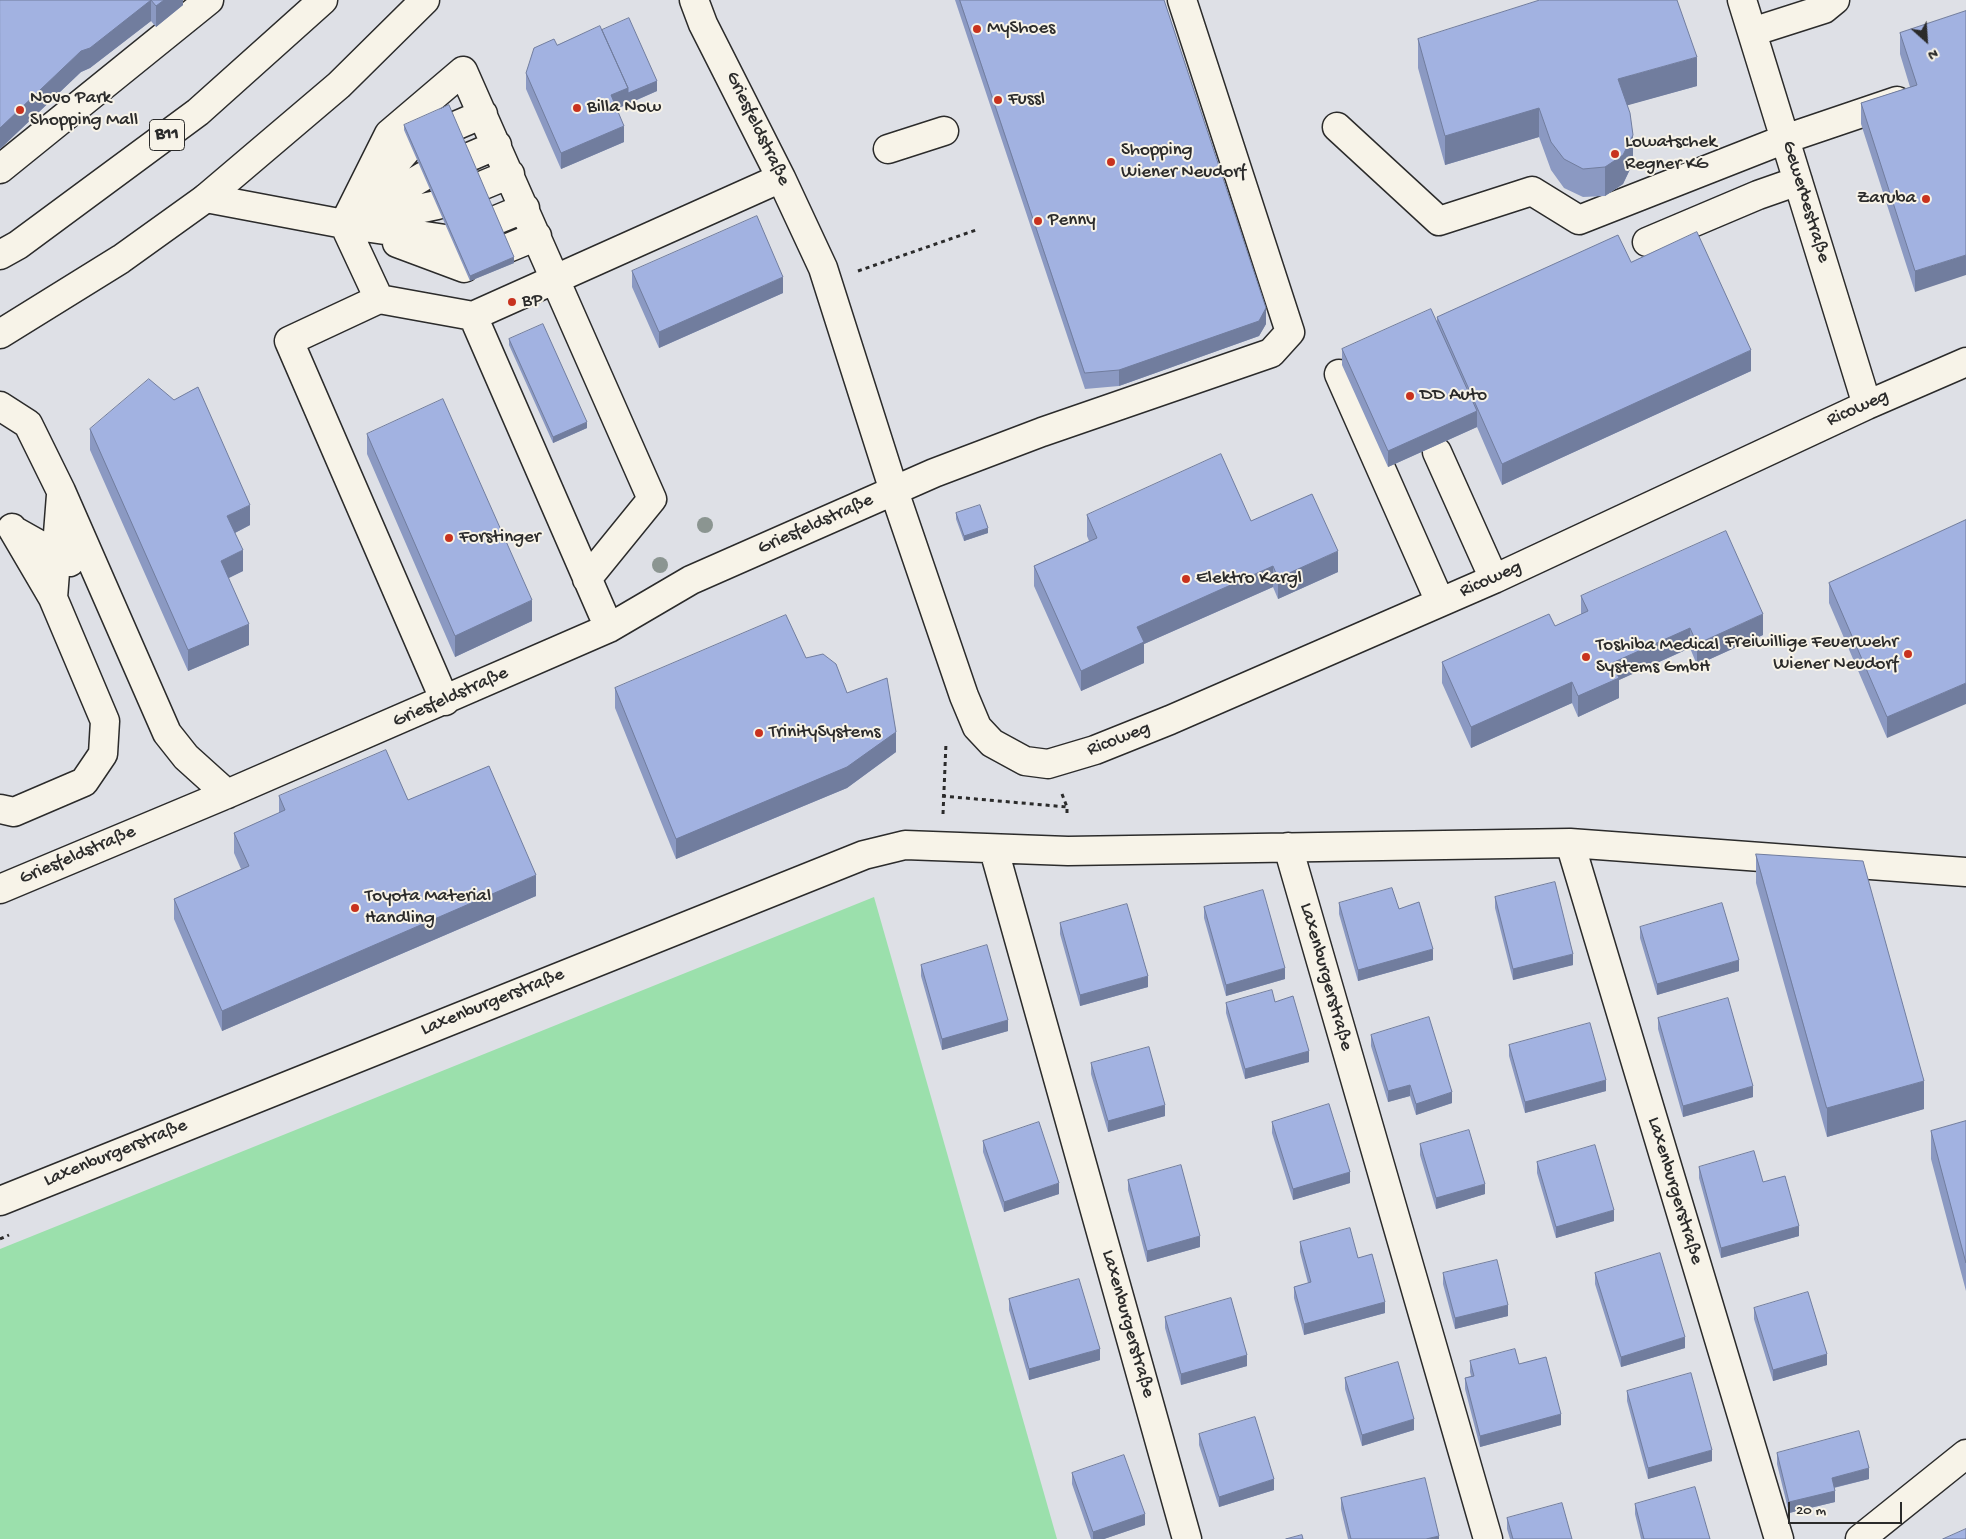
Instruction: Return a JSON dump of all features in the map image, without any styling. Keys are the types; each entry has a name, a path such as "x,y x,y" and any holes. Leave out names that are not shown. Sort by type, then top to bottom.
{"street":[{"path":"0,169 209,0"},
{"name":"B11","path":"0,255 18,245 198,112 323,0"},
{"path":"0,334 121,259 206,198 339,85 425,0"},
{"name":"Griesfeldstraße","path":"675,0 699,12 781,178 828,282 894,491 964,696 978,727 992,743 1007,753"},
{"path":"894,491 1042,432 1270,353 1290,332 1182,0"},
{"name":"Gewerbestraße","path":"1742,0 1867,405"},
{"path":"1752,32 1824,9 1835,0"},
{"path":"344,224 389,134 463,71 652,499 587,579"},
{"path":"1337,127 1439,221 1532,191 1579,220 1785,139 1913,95"},
{"path":"455,126 483,114"},
{"path":"888,149 944,131"},
{"path":"344,224 411,145"},
{"path":"469,157 497,145"},
{"path":"481,186 510,174"},
{"path":"344,224 424,176"},
{"path":"445,700 289,341 379,298 473,316 781,178"},
{"path":"1647,242 1758,196 1798,182"},
{"path":"206,198 344,224 452,240"},
{"path":"344,224 437,206"},
{"path":"496,220 525,208"},
{"path":"344,224 464,268"},
{"path":"344,224 379,298"},
{"path":"508,248 536,236"},
{"path":"473,316 609,628"},
{"name":"Ricoweg","path":"1007,753 1025,761 1048,764 1095,750 1170,720 1494,579 1867,405 1966,362"},
{"path":"1339,374 1440,602"},
{"path":"0,406 28,424 61,491 167,733 186,757 226,794"},
{"path":"1437,452 1494,579"},
{"path":"53,598 61,491"},
{"name":"Griesfeldstraße","path":"0,889 226,794 609,628 691,580 894,491"},
{"path":"6,523 100,580"},
{"path":"0,809 14,812 84,782 103,754 105,721 53,598 6,523"},
{"name":"Laxenburgerstraße","path":"0,1201 864,856 905,845 994,850 1068,851 1288,846 1570,844 1966,872"},
{"name":"Laxenburgerstraße","path":"1570,844 1779,1539"},
{"name":"Laxenburgerstraße","path":"1288,846 1488,1539"},
{"name":"Laxenburgerstraße","path":"994,850 1187,1539"},
{"path":"1860,1539 1966,1454"}],"path":[{"path":"828,282 976,230"},
{"path":"944,847 942,796 947,732 964,696"},
{"path":"1048,764 1067,807 1068,851"},
{"path":"942,796 1067,807"}],"green space":[{"path":"874,897 1057,1539 0,1539 0,1249"}],"building":[{"name":"Novo Park Shopping Mall","path":"0,0 151,0 90,48 81,51 0,128"},
{"path":"151,0 164,0 156,6"},
{"name":"Shopping Wiener Neudorf","path":"960,0 1164,0 1266,308 1259,321 1119,370 1085,373"},
{"path":"1540,0 1677,0 1697,57 1618,79 1630,113 1633,135 1623,155 1605,167 1583,169 1564,159 1551,142 1539,108 1445,136 1418,39"},
{"name":"Zaruba","path":"1966,11 1966,255 1915,271 1861,103 1917,85 1900,33"},
{"path":"629,18 657,81 628,93 628,88 602,30"},
{"name":"Billa Now","path":"600,26 628,88 611,95 624,126 561,153 526,73 534,48 554,39 557,45"},
{"path":"449,105 514,257 470,276 404,125"},
{"path":"757,216 783,277 659,332 632,271"},
{"path":"1697,232 1751,350 1502,464 1437,317 1618,235 1631,262"},
{"name":"DD Auto","path":"1431,309 1477,411 1388,451 1342,349"},
{"path":"543,324 587,422 553,437 509,339"},
{"path":"149,379 174,400 198,387 250,505 227,516 243,550 221,561 249,624 188,650 90,429"},
{"name":"Forstinger","path":"443,399 532,600 455,636 367,434"},
{"name":"Elektro Kargl","path":"1221,454 1251,521 1312,494 1338,551 1278,578 1273,566 1137,627 1144,642 1081,671 1034,566 1097,538 1087,515"},
{"path":"980,505 988,528 964,536 956,513"},
{"name":"Freiwillige Feuerwehr Wiener Neudorf","path":"1966,520 1966,683 1887,717 1829,583"},
{"name":"Toshiba Medical Systems GmbH","path":"1726,531 1763,614 1697,644 1690,628 1612,663 1619,678 1578,696 1572,682 1471,727 1442,662 1549,614 1555,626 1588,611 1581,596"},
{"name":"TrinitySystems","path":"786,615 806,658 823,654 836,664 847,693 887,678 896,732 847,767 676,839 615,688"},
{"name":"Toyota Material Handling","path":"386,750 408,800 489,766 536,875 222,1011 174,899 249,866 234,833 285,810 279,796"},
{"path":"1756,854 1863,861 1924,1081 1827,1108"},
{"path":"1555,882 1573,954 1513,969 1495,897"},
{"path":"1392,888 1399,909 1419,902 1433,949 1358,970 1339,903"},
{"path":"1263,890 1285,968 1226,985 1204,907"},
{"path":"1722,903 1739,960 1657,984 1640,927"},
{"path":"1127,904 1148,976 1080,995 1060,923"},
{"path":"987,945 1008,1020 942,1039 921,965"},
{"path":"1272,990 1275,1002 1293,996 1309,1051 1245,1069 1226,1003"},
{"path":"1728,998 1753,1086 1683,1106 1658,1018"},
{"path":"1429,1017 1452,1092 1416,1104 1410,1085 1388,1091 1371,1035"},
{"path":"1590,1023 1606,1080 1525,1102 1509,1045"},
{"path":"1149,1047 1165,1105 1108,1121 1091,1063"},
{"path":"1329,1104 1350,1172 1293,1189 1272,1122"},
{"path":"1966,1121 1966,1263 1931,1131"},
{"path":"1039,1122 1059,1183 1004,1202 983,1141"},
{"path":"1469,1130 1485,1184 1436,1198 1420,1144"},
{"path":"1595,1145 1614,1210 1556,1227 1537,1162"},
{"path":"1754,1151 1763,1182 1785,1176 1799,1226 1721,1248 1699,1167"},
{"path":"1181,1165 1200,1236 1147,1251 1128,1180"},
{"path":"1350,1228 1358,1258 1372,1254 1385,1302 1304,1324 1294,1287 1311,1282 1300,1242"},
{"path":"1660,1253 1685,1337 1621,1357 1595,1273"},
{"path":"1497,1260 1508,1305 1455,1318 1443,1273"},
{"path":"1079,1279 1100,1349 1029,1369 1009,1299"},
{"path":"1808,1292 1827,1354 1773,1370 1754,1308"},
{"path":"1231,1298 1247,1355 1181,1374 1165,1317"},
{"path":"1515,1349 1519,1364 1546,1357 1561,1414 1480,1436 1465,1378 1474,1376 1470,1361"},
{"path":"1398,1362 1414,1419 1362,1435 1345,1378"},
{"path":"1691,1373 1712,1450 1648,1468 1627,1391"},
{"path":"1255,1417 1274,1479 1219,1497 1199,1434"},
{"path":"1859,1431 1869,1468 1832,1478 1835,1491 1789,1502 1777,1453"},
{"path":"1124,1455 1145,1514 1093,1532 1072,1473"},
{"path":"1425,1478 1439,1536 1426,1539 1351,1539 1341,1498"},
{"path":"1695,1487 1710,1539 1644,1539 1635,1504"},
{"path":"1562,1503 1572,1539 1513,1539 1507,1518"},
{"path":"1966,1529 1966,1539 1943,1539"},
{"path":"1302,1535 1303,1539 1286,1539"}],"place":[{"name":"MyShoes","path":"977,29"},
{"name":"Fussl","path":"998,100"},
{"name":"Billa Now","path":"577,108"},
{"name":"Novo Park Shopping Mall","path":"20,110"},
{"name":"Lowatschek Regner KG","path":"1615,154"},
{"name":"Shopping Wiener Neudorf","path":"1111,162"},
{"name":"Zaruba","path":"1926,199"},
{"name":"Penny","path":"1038,221"},
{"name":"BP","path":"512,302"},
{"name":"DD Auto","path":"1410,396"},
{"name":"Forstinger","path":"449,538"},
{"name":"Elektro Kargl","path":"1186,579"},
{"name":"Freiwillige Feuerwehr Wiener Neudorf","path":"1908,654"},
{"name":"Toshiba Medical Systems GmbH","path":"1586,657"},
{"name":"TrinitySystems","path":"759,733"},
{"name":"Toyota Material Handling","path":"355,908"}]}
